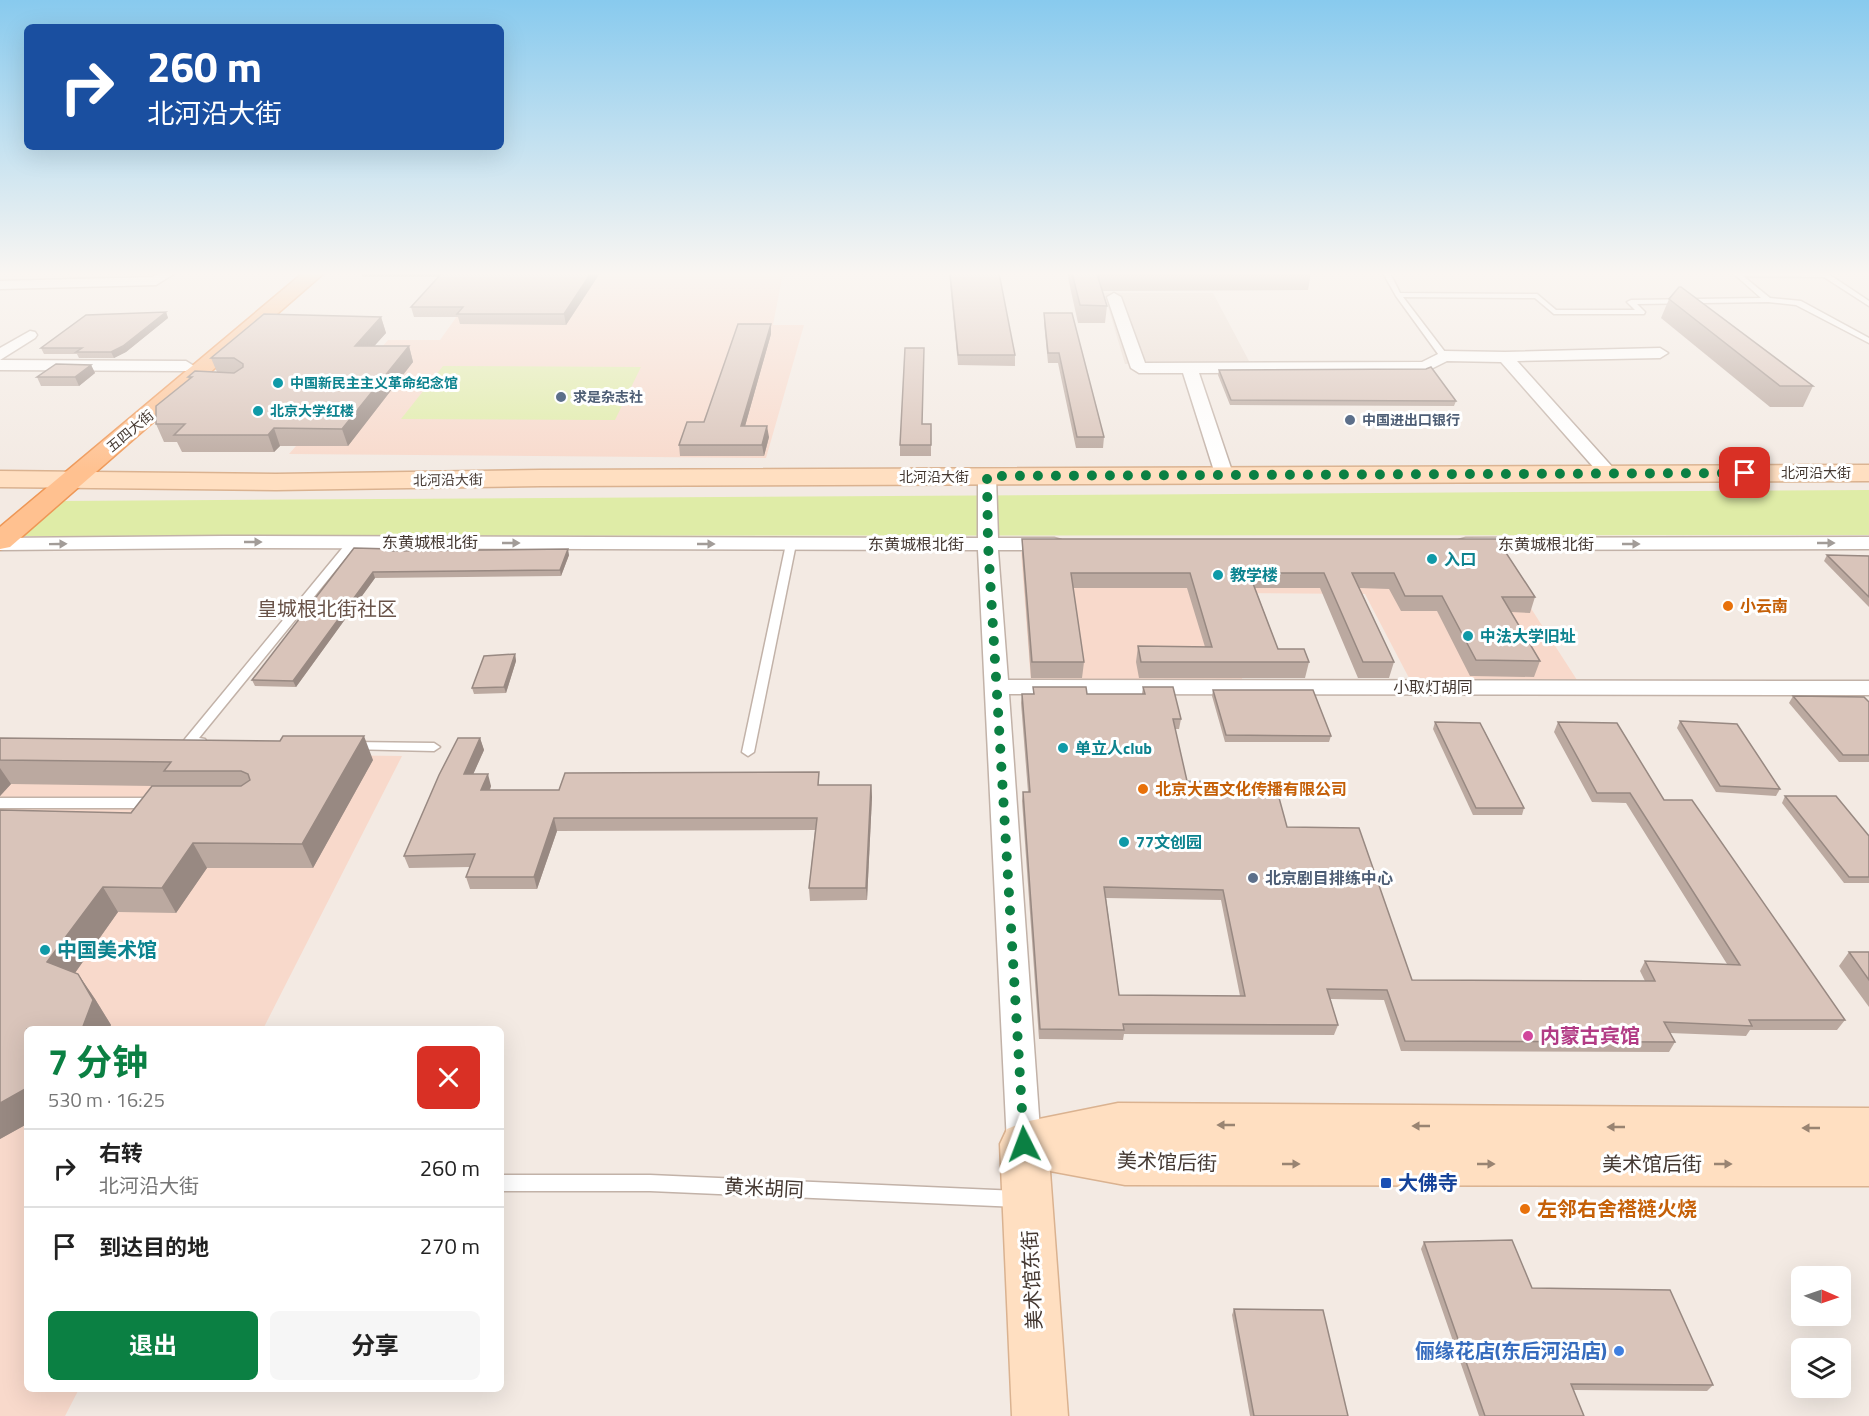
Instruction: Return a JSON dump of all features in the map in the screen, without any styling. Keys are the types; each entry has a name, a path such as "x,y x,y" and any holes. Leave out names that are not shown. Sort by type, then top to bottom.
{"main road":[{"name":"五四大街","path":"188,378 227,339"},
{"name":"五四大街","path":"0,520 62,479 235,339"},
{"name":"北河沿大街","path":"0,479 276,482 1224,474 1868,474"},
{"name":"五四大街","path":"0,543 62,479"},
{"name":"美术馆后街","path":"1024,1144 1118,1124 1869,1129"},
{"name":"美术馆后街","path":"1024,1144 1125,1163 1869,1164"},
{"name":"美术馆东街","path":"1024,1144 1041,1416"}],"street":[{"path":"0,355 24,339"},
{"path":"1129,339 1139,368 1425,367 1444,356 1505,357 1660,353"},
{"path":"1505,357 1609,474"},
{"path":"0,365 188,378"},
{"path":"1189,367 1224,474"},
{"path":"987,476 988,544 1024,1144"},
{"name":"东黄城根北街","path":"0,543 1071,544"},
{"name":"东黄城根北街","path":"1451,544 1869,543"},
{"name":"小取灯胡同","path":"997,687 1869,688"}],"lane":[{"path":"1431,339 1444,356"},
{"path":"213,742 189,742 353,542"},
{"path":"748,752 791,544"},
{"path":"340,745 434,747"},
{"path":"0,803 161,803"},
{"name":"黄米胡同","path":"504,1183 650,1183 1028,1199"}],"shaded area":[{"name":"求是杂志社","path":"800,339 766,458 289,454 388,340"},
{"path":"1118,339 1237,339 1250,363 1125,364"},
{"path":"1021,552 1496,554 1577,680 1409,678 1365,594 1217,593 1244,685 1031,683"},
{"name":"中国美术馆","path":"0,751 402,756 265,1026 24,1026 24,1392 77,1392 65,1416 0,1416"}],"green space":[{"path":"443,366 641,367 615,420 401,419"},
{"path":"1869,490 1869,535 21,536 61,501"}],"building":[{"path":"53,339 132,339 111,352 76,352 82,348 41,348"},
{"path":"234,339 361,339 355,346 409,346 342,429 274,428 268,435 174,435 185,424 156,424 156,406 192,377 188,377 195,371 234,373 243,367 243,364 234,358 211,358"},
{"path":"733,339 767,339 741,426 767,426 762,445 679,445 687,422 704,422"},
{"path":"956,339 1012,339 1015,355 958,355"},
{"path":"1047,339 1079,339 1104,437 1077,437 1059,353 1048,353"},
{"path":"1720,339 1750,339 1813,386 1780,386"},
{"path":"905,348 924,348 922,424 931,424 931,445 900,445"},
{"path":"56,364 91,365 75,377 37,377"},
{"path":"1431,367 1456,401 1231,400 1219,370 1426,369"},
{"path":"1022,539 1497,539 1535,597 1502,597 1540,661 1476,660 1442,596 1405,596 1394,573 1352,573 1394,662 1363,662 1324,573 1249,573 1278,649 1304,649 1309,662 1141,662 1138,646 1212,647 1190,573 1071,573 1084,662 1032,662"},
{"path":"354,548 390,549 388,551 568,549 560,570 373,572 293,681 252,680"},
{"path":"1827,555 1869,556 1869,597"},
{"path":"515,654 504,687 472,688 484,656"},
{"path":"1033,687 1086,687 1087,694 1145,694 1143,687 1173,687 1181,719 1173,719 1187,781 1275,783 1287,827 1359,828 1412,980 1655,981 1645,961 1740,965 1630,793 1597,793 1558,722 1617,723 1664,800 1692,800 1845,1020 1749,1020 1752,1026 1664,1022 1675,1042 1405,1041 1387,990 1327,989 1338,1025 1123,1024 1124,1030 1040,1029 1023,792 1030,792 1022,694 1034,694","holes":["1104,887 1223,890 1245,996 1119,995"]},
{"path":"1213,690 1313,690 1331,736 1226,735"},
{"path":"1793,696 1864,697 1869,702 1869,755 1843,755"},
{"path":"1680,721 1737,724 1780,789 1720,786"},
{"path":"1435,722 1480,723 1524,808 1476,808"},
{"path":"283,736 364,736 302,844 193,843 162,888 103,887 47,962 78,974 93,1000 83,1026 24,1026 24,1090 0,1103 0,810 131,813 152,786 241,786 250,780 248,774 241,771 164,771 171,762 0,760 0,738 280,741"},
{"path":"458,738 480,738 464,774 488,774 481,790 559,790 565,773 819,772 818,785 871,785 866,888 809,888 817,818 554,818 534,877 466,877 475,854 404,856 439,775"},
{"path":"1785,796 1836,796 1869,836 1869,877 1849,877"},
{"path":"1849,952 1869,952 1869,980"},
{"path":"1512,1240 1532,1288 1670,1290 1713,1385 1571,1384 1584,1416 1485,1416 1424,1242"},
{"path":"1234,1309 1323,1310 1348,1416 1254,1416"}],"place":[{"name":"中国新民主主义革命纪念馆","path":"278,383"},
{"name":"求是杂志社","path":"561,397"},
{"name":"北京大学红楼","path":"258,411"},
{"name":"中国进出口银行","path":"1350,420"},
{"name":"入口","path":"1432,559"},
{"name":"教学楼","path":"1218,575"},
{"name":"小云南","path":"1728,606"},
{"name":"中法大学旧址","path":"1468,636"},
{"name":"单立人club","path":"1063,748"},
{"name":"北京大酉文化传播有限公司","path":"1143,789"},
{"name":"77文创园","path":"1124,842"},
{"name":"北京剧目排练中心","path":"1253,878"},
{"name":"中国美术馆","path":"45,950"},
{"name":"内蒙古宾馆","path":"1528,1036"},
{"name":"大佛寺","path":"1386,1183"},
{"name":"左邻右舍褡裢火烧","path":"1525,1209"},
{"name":"俪缘花店(东后河沿店)","path":"1619,1351"}],"district":[{"name":"皇城根北街社区","path":"327,609"}],"route":[{"path":"1024,1144 988,544 987,476 1745,473"}]}
